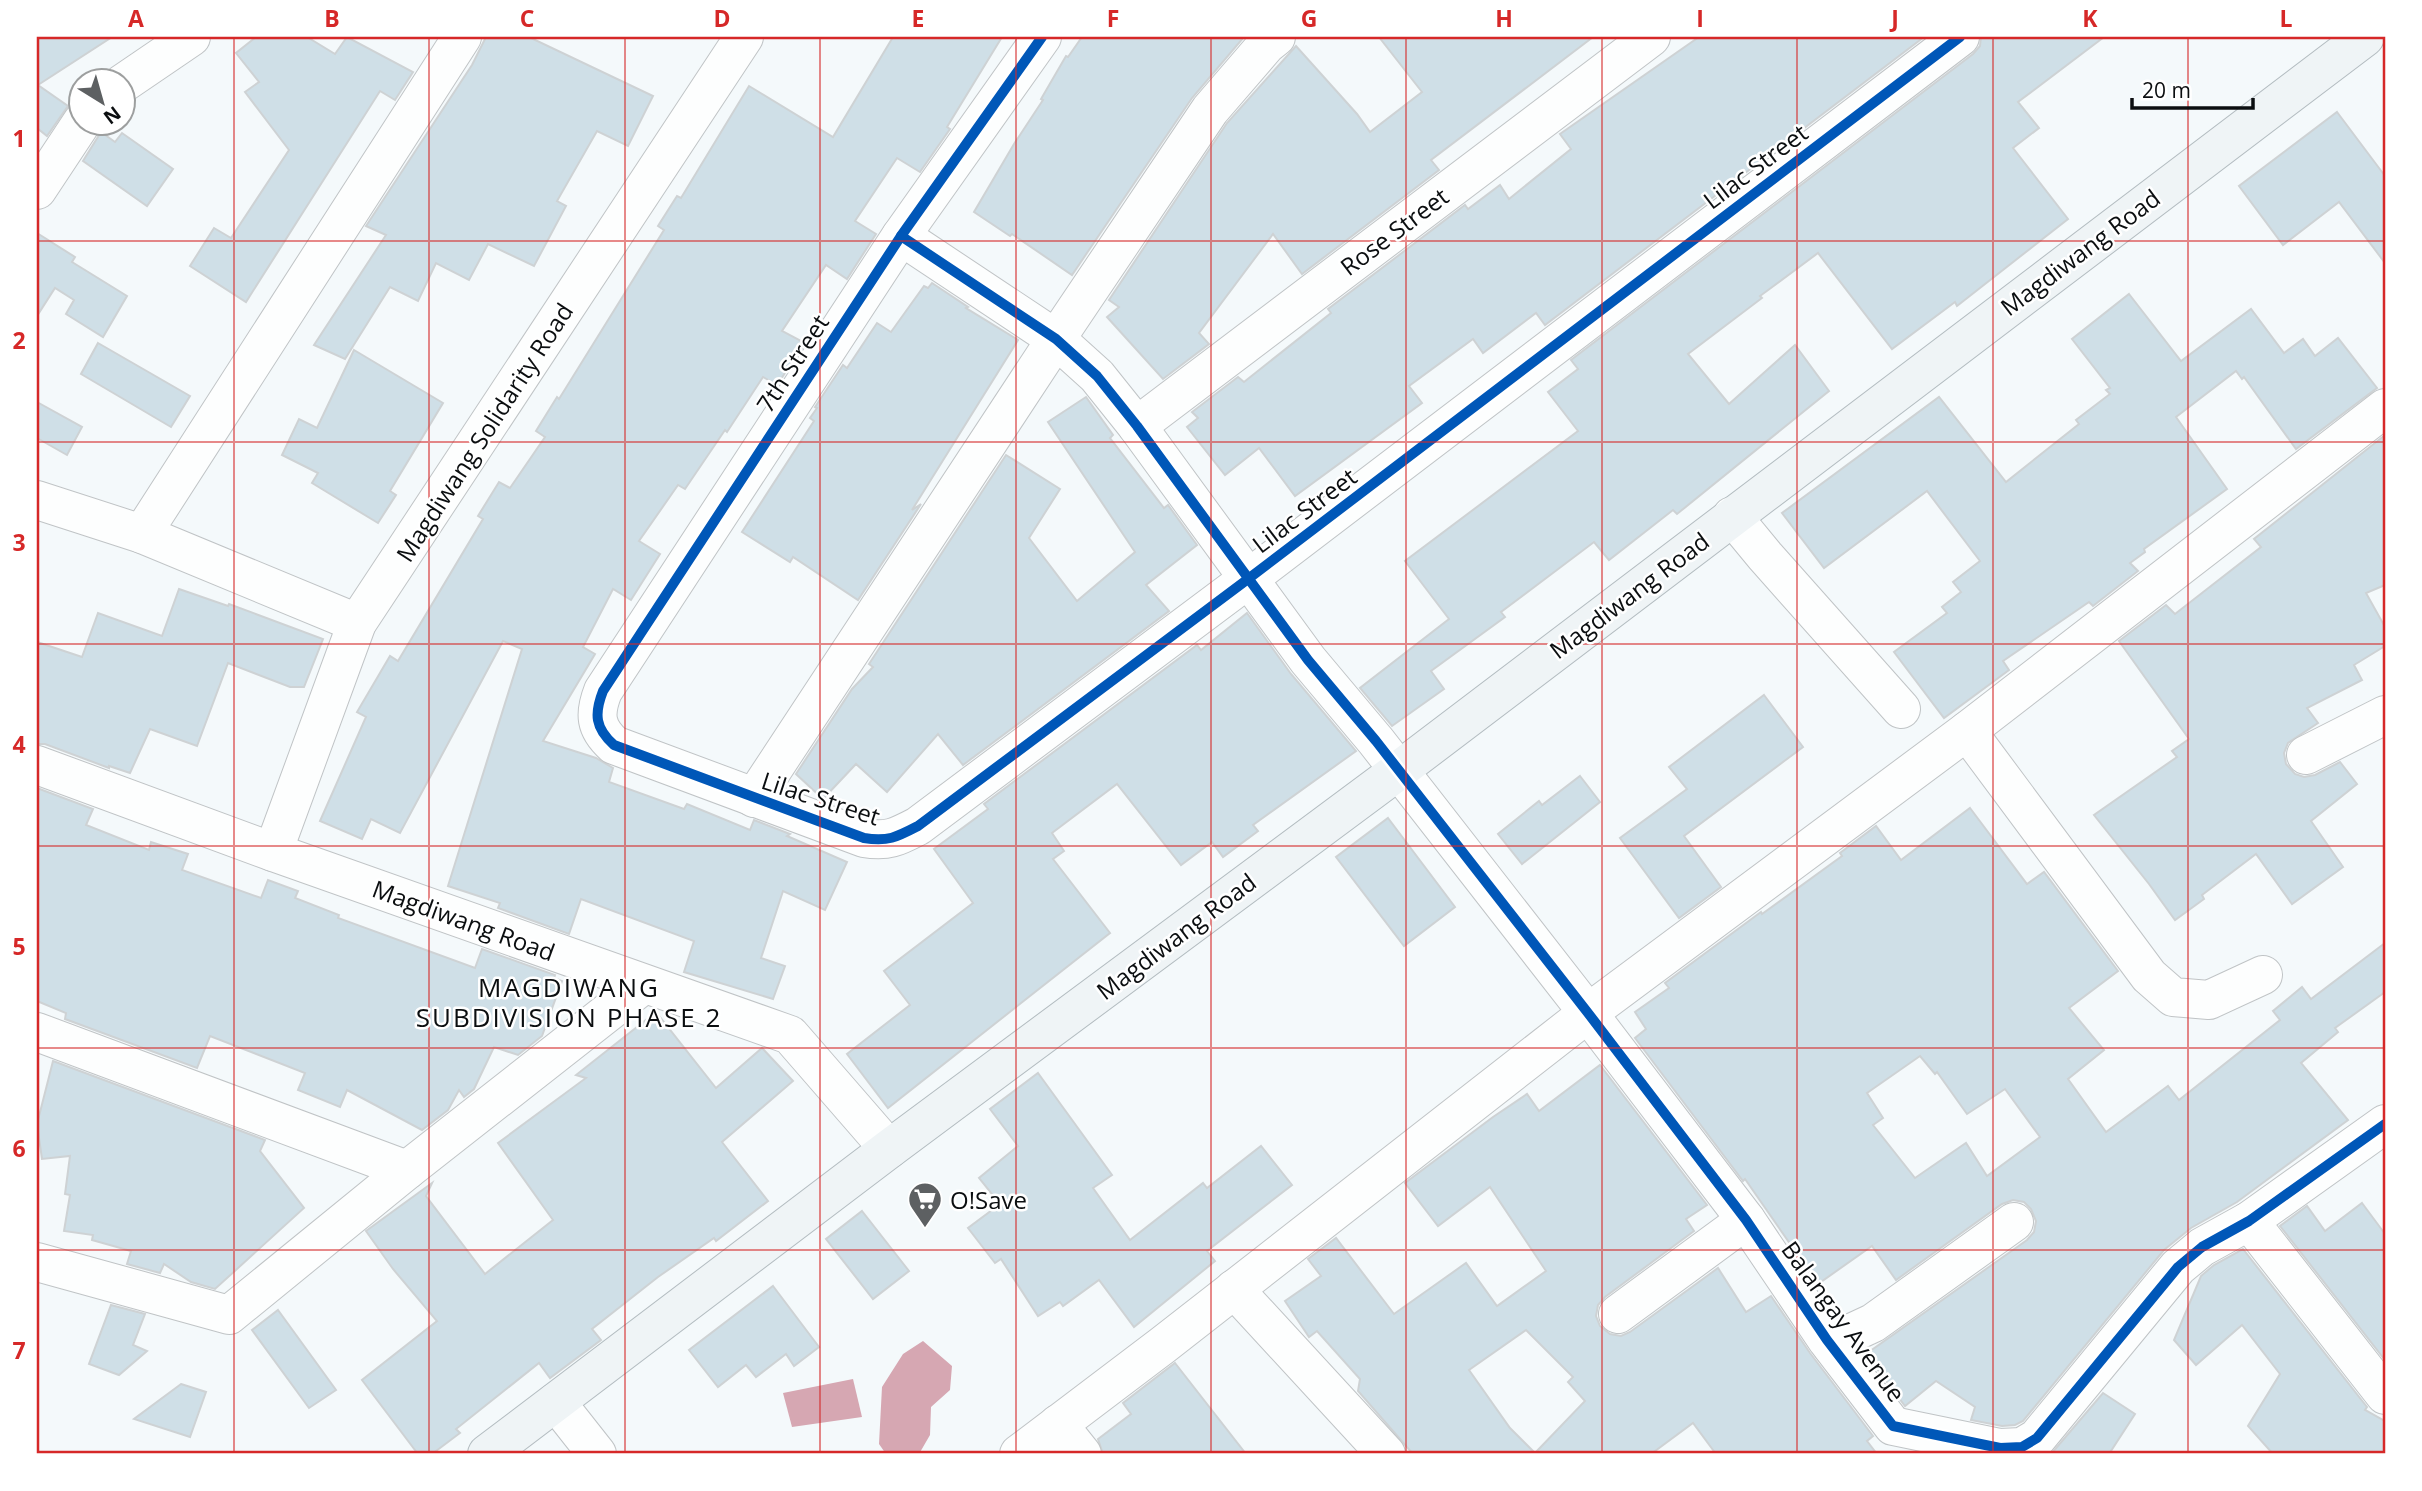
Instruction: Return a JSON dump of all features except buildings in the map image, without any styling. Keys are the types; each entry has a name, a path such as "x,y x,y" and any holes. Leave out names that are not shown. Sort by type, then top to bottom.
{"main road":[{"name":"Magdiwang Road","path":"487,1454 889,1149 1398,771 2365,37"}],"street":[{"path":"136,74 191,37"},
{"path":"142,534 462,37"},
{"name":"Magdiwang Solidarity Road","path":"273,852 358,623 744,37"},
{"name":"7th Street","path":"598,723 597,708 603,691 901,236 1042,37"},
{"path":"754,798 1210,110 1276,37"},
{"name":"Rose Street","path":"1136,426 1651,37"},
{"name":"Lilac Street","path":"598,723 604,736 614,745 864,838 882,841 897,837 918,826 1248,579 1960,37"},
{"path":"37,190 73,136"},
{"name":"Balangay Avenue","path":"901,236 1056,339 1097,376 1308,660 1588,1013 1746,1220 1832,1346 1893,1426 2000,1448 2022,1447 2037,1438 2178,1266 2202,1247 2249,1222 2385,1124"},
{"path":"1019,1454 1588,1013 1967,731 2385,408"},
{"path":"37,500 142,534 358,623"},
{"path":"1732,516 1901,709"},
{"path":"2306,755 2385,715"},
{"path":"1967,731 2150,976 2173,997 2209,1000 2263,975"},
{"name":"Magdiwang Road","path":"37,765 273,852 790,1035 889,1149"},
{"path":"37,1262 229,1315 407,1170 644,984"},
{"path":"37,1032 407,1170"},
{"path":"1618,1314 1746,1220"},
{"path":"1832,1346 1845,1336 1873,1323 2014,1222"},
{"path":"2249,1222 2385,1395"},
{"path":"1234,1289 1386,1454"},
{"path":"556,1402 597,1454"},
{"path":"1058,1424 1082,1454"}],"shaded area":[{"path":"923,1341 952,1366 950,1390 931,1407 930,1435 919,1454 886,1454 879,1444 882,1387 903,1354"},
{"path":"853,1379 862,1417 792,1427 783,1393"}],"cycle path":[{"path":"1042,37 901,236 603,691 598,707 598,720 603,733 614,745 864,838 892,838 918,826 1248,579 1960,37"},
{"path":"901,236 1056,339 1097,376 1137,426 1308,660 1376,741 1746,1220 1827,1340 1893,1426 2000,1448 2022,1447 2037,1438 2178,1267 2202,1247 2249,1221 2385,1124"}],"place":[{"name":"O!Save","path":"925,1229"}],"district":[{"name":"MAGDIWANG SUBDIVISION PHASE 2","path":"569,1002"}]}
